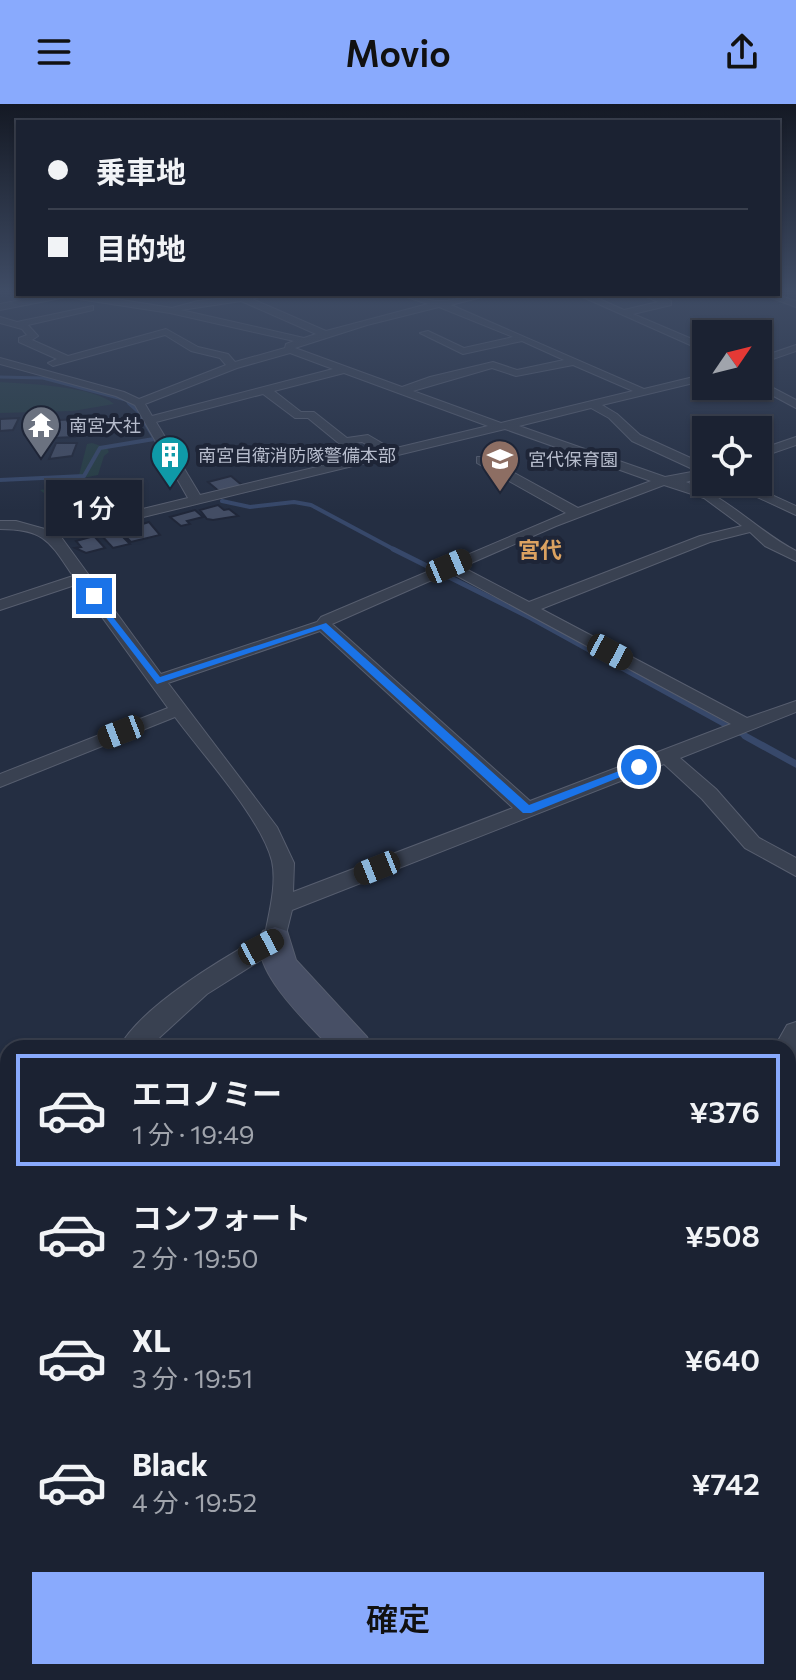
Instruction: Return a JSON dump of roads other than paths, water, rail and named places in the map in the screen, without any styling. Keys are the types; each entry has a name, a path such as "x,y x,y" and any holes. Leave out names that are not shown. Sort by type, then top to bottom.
{"street":[{"path":"10,364 120,394 139,403 195,499"},
{"path":"32,369 51,364"},
{"path":"139,403 242,364"},
{"path":"331,364 611,465 709,495 770,543 796,557"},
{"path":"405,390 434,379 493,365 516,373 562,364"},
{"path":"581,364 643,392"},
{"path":"151,420 347,369"},
{"path":"207,376 243,396"},
{"path":"0,525 16,525 52,535 692,380"},
{"path":"265,390 299,416 310,414 345,442 364,438 392,454"},
{"path":"772,391 796,405"},
{"path":"593,405 613,416 636,438 692,464"},
{"path":"772,449 796,441"},
{"path":"481,460 576,513"},
{"path":"157,681 323,625 327,620 442,569 576,513 692,475"},
{"path":"763,496 796,511"},
{"path":"529,608 705,539 753,527"},
{"path":"52,535 267,827 283,863 282,905 275,940 280,964 347,1040"},
{"path":"442,569 529,608 736,729"},
{"path":"0,605 81,578"},
{"path":"323,625 527,810"},
{"path":"282,905 796,706"},
{"path":"0,781 178,710"},
{"path":"667,756 709,794 752,843 796,868"},
{"path":"139,1040 200,986 275,940"}],"waterway":[{"path":"0,377 43,378 129,403"},
{"path":"129,403 138,411 187,492"},
{"path":"0,480 84,476 100,448 154,439"},
{"path":"222,501 250,507 294,502 311,505 397,551"},
{"path":"393,549 397,551"},
{"path":"397,551 531,618 749,738"},
{"path":"745,736 796,764"}],"place":[{"name":"南宮大社","path":"41,459"},
{"name":"南宮自衛消防隊警備本部","path":"170,489"},
{"name":"宮代保育園","path":"500,493"}],"district":[{"name":"宮代","path":"540,549"}]}
